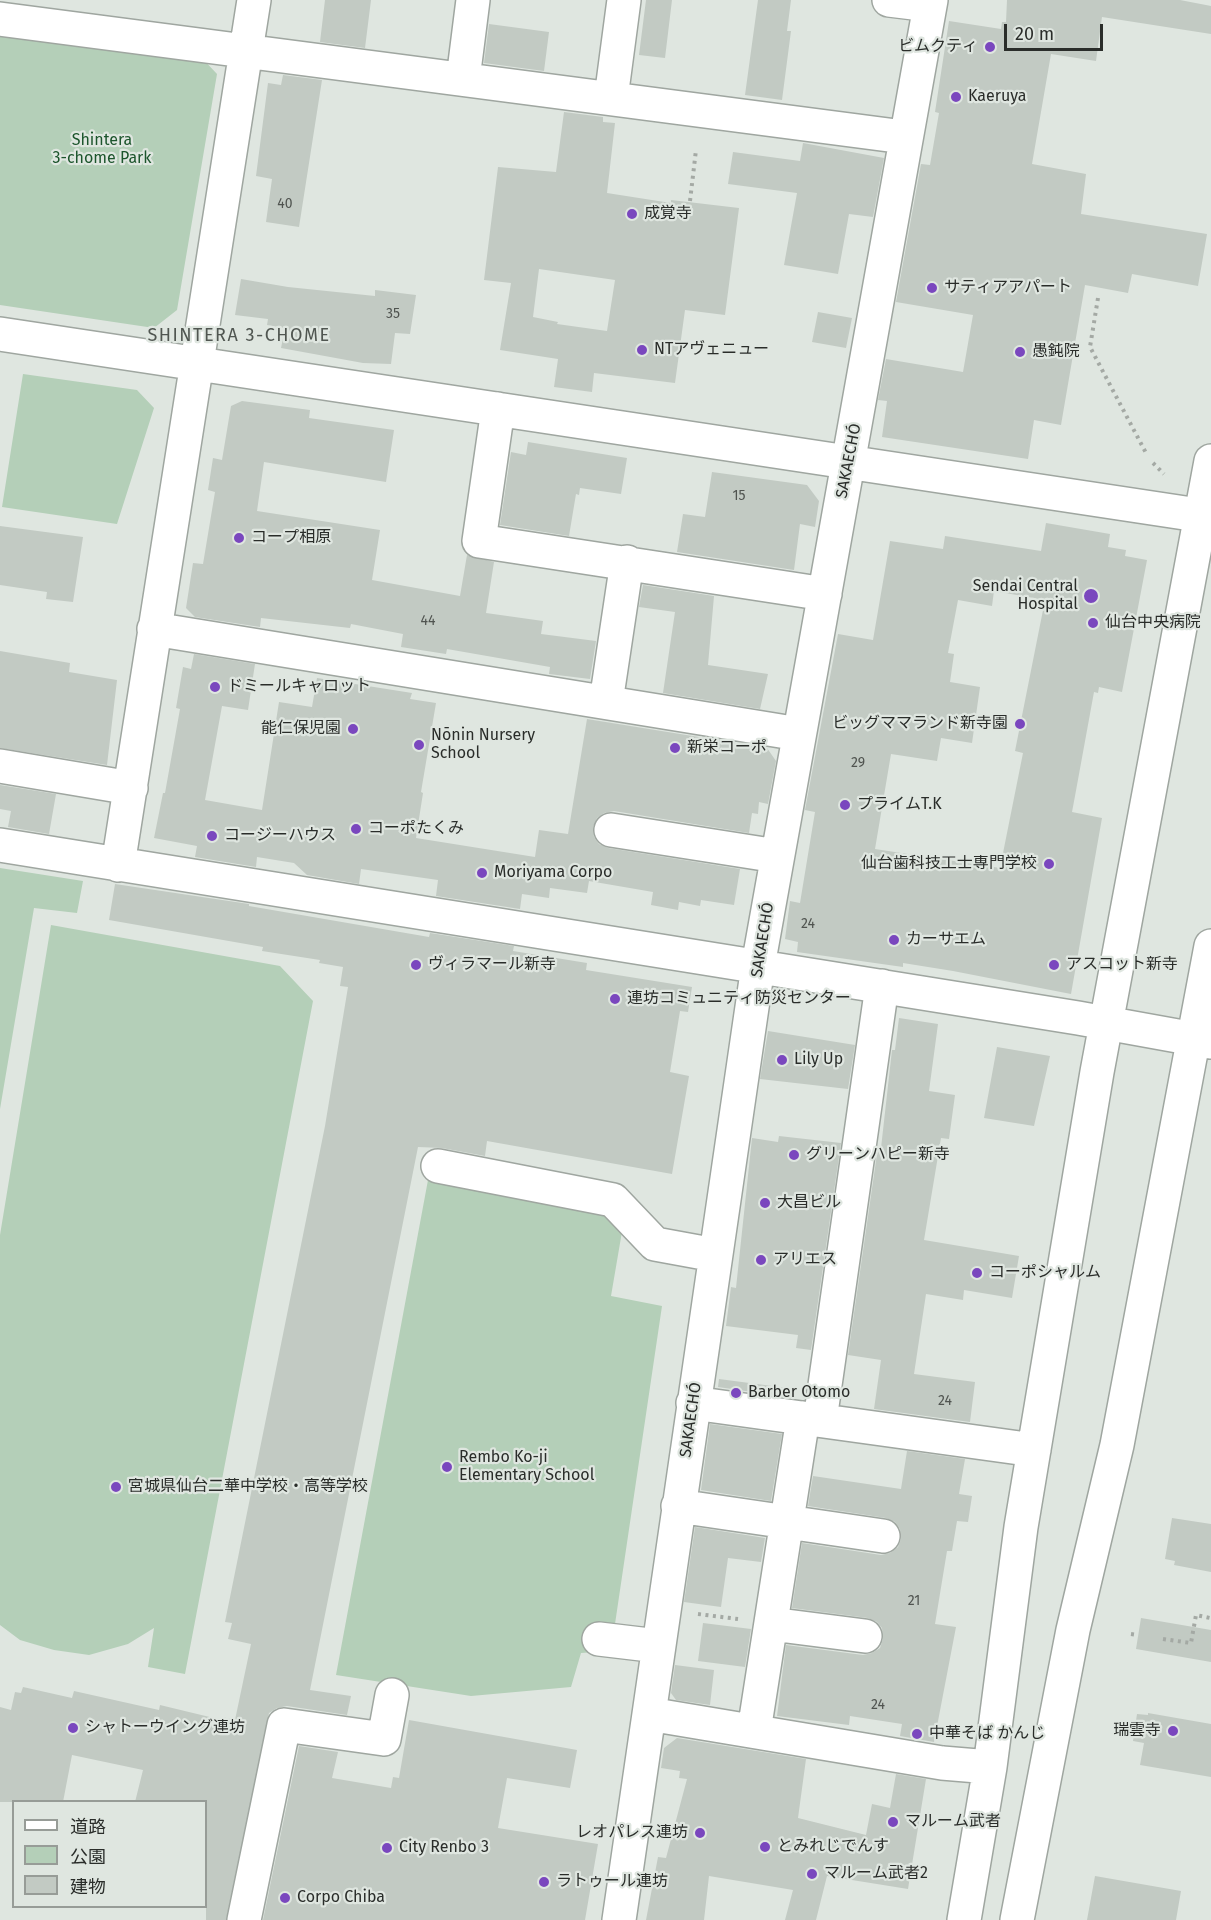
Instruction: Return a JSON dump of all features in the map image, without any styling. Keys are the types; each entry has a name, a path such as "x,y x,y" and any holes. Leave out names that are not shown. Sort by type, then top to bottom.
{"street":[{"path":"118,865 254,0"},
{"path":"463,79 473,0"},
{"path":"611,98 624,0"},
{"path":"889,0 930,3"},
{"name":"SAKAECHÓ","path":"619,1920 758,966 850,463 904,137 930,3"},
{"path":"0,19 904,137"},
{"path":"0,334 1206,516"},
{"path":"498,409 479,541 825,594"},
{"path":"964,1920 990,1767 1021,1527 1105,1022 1206,516 1211,461"},
{"path":"606,702 627,562"},
{"path":"154,629 799,734"},
{"path":"0,766 131,788"},
{"path":"611,830 777,856"},
{"path":"0,845 1105,1022 1202,1040"},
{"path":"1017,1920 1073,1630 1117,1445 1202,1040 1211,946"},
{"path":"754,1731 787,1522 812,1419 882,986"},
{"path":"438,1166 613,1200 655,1244 715,1255"},
{"path":"693,1403 1034,1450"},
{"path":"678,1506 883,1536"},
{"path":"771,1624 865,1636"},
{"path":"599,1639 658,1646"},
{"path":"244,1920 285,1725 384,1739 392,1695"},
{"path":"649,1714 942,1763 990,1767"}],"path":[{"path":"690,201 696,150"},
{"path":"1098,298 1090,347 1146,453"},
{"path":"1153,463 1159,472"},
{"path":"663,1609 771,1624"},
{"path":"1163,1639 1191,1643 1196,1615 1210,1618"},
{"path":"1131,1634 1138,1635"}],"green space":[{"name":"Shintera 3-chome Park","path":"4,33 200,56 217,74 177,310 154,328 0,305 0,36"},
{"path":"23,374 137,390 154,408 117,524 2,507"},
{"path":"0,868 83,881 77,913 34,908 0,1109"},
{"name":"宮城県仙台二華中学校・高等学校","path":"51,925 280,966 313,1001 185,1674 148,1667 154,1628 128,1644 89,1655 54,1650 20,1640 0,1625 0,1235"},
{"path":"428,1180 625,1214 611,1296 662,1306 611,1651 581,1653 571,1687 471,1696 336,1675"}],"building":[{"path":"325,0 371,0 365,48 320,42"},
{"path":"646,0 672,0 665,58 639,55"},
{"path":"758,0 791,0 787,31 791,31 782,100 745,95"},
{"path":"1007,0 1180,0 1211,6 1211,34 1102,17 1096,61 1051,54 1032,164 1086,174 1081,214 1207,234 1198,286 1132,274 1128,293 1085,285 1061,425 1034,420 1028,459 882,437 887,401 878,400 886,359 963,372 973,315 896,302 921,164 930,165 939,113 935,112 949,21 1001,29 1002,22 1006,22"},
{"path":"489,24 549,32 544,71 484,63"},
{"path":"283,75 322,80 299,227 266,222 272,179 256,176 268,83 281,85"},
{"path":"564,112 603,117 603,122 615,123 607,193 671,203 671,200 739,208 725,315 685,310 675,383 594,373 592,392 554,387 558,359 500,350 511,283 484,280 498,167 556,172","holes":["539,269 615,280 607,331 557,324 558,322 533,317"]},
{"path":"803,143 884,158 873,217 849,214 838,274 784,265 797,193 728,184 733,152 800,161"},
{"path":"241,279 288,287 375,296 375,290 416,295 410,334 395,333 391,364 363,363 281,348 285,328 267,325 268,319 235,315"},
{"path":"818,312 852,318 846,348 812,342"},
{"path":"242,401 310,410 309,418 394,430 386,482 264,462 257,511 380,530 372,580 460,596 467,555 494,562 486,613 543,621 541,634 596,641 590,679 549,674 550,667 447,649 446,654 401,647 403,634 351,624 350,628 261,618 260,627 195,617 186,608 193,563 203,564 215,492 208,490 213,458 222,460 231,406"},
{"path":"528,442 627,458 621,494 580,488 579,495 576,494 569,536 500,525 511,452 526,455"},
{"path":"712,472 807,485 819,501 815,527 800,524 794,570 677,552 683,514 705,517"},
{"path":"1046,523 1110,534 1108,547 1126,550 1125,556 1147,560 1122,692 1099,687 1098,693 1094,692 1072,812 1102,818 1071,994 903,963 903,967 797,952 798,942 785,939 790,901 800,903 815,812 805,810 838,634 873,640 890,541 943,549 945,536 1041,551","holes":["994,591 1045,600 1015,751 1023,753 1000,868 875,849 891,754 937,761 941,738 972,743 980,687 950,682 954,654 948,653 958,600 992,606"]},
{"path":"0,526 83,537 73,602 46,599 47,592 0,585"},
{"path":"643,585 714,596 708,665 768,674 760,709 663,693 675,612 639,607"},
{"path":"0,651 70,663 69,672 117,680 107,765 0,748"},
{"path":"194,654 255,664 248,710 222,706 205,800 262,810 279,702 312,707 317,678 412,693 410,699 436,703 416,838 535,857 539,830 568,834 587,719 767,748 776,761 768,804 759,802 758,814 752,813 749,833 614,811 604,813 597,818 593,827 594,837 599,844 608,848 740,869 734,905 701,900 700,906 679,902 678,910 651,905 653,892 589,881 587,893 550,888 549,898 522,894 520,909 436,896 438,880 361,869 359,884 307,875 294,863 257,857 256,867 195,857 197,846 154,838 163,793 165,793 180,709 176,708 183,667 191,669"},
{"path":"0,785 56,794 49,834 8,827 11,811 0,809"},
{"path":"115,884 249,904 249,906 429,937 430,933 514,946 513,951 587,963 586,970 692,987 688,1012 680,1011 670,1072 689,1076 672,1174 487,1141 485,1156 442,1148 418,1147 310,1690 351,1696 347,1715 287,1706 269,1713 226,1920 206,1920 207,1800 136,1800 143,1770 72,1755 63,1800 0,1802 0,1707 11,1710 15,1692 21,1693 23,1687 72,1698 74,1691 159,1710 160,1705 222,1720 222,1717 235,1720 251,1644 228,1639 232,1623 225,1622 325,1126 348,987 340,986 343,967 319,963 320,960 262,951 263,947 109,920"},
{"path":"899,1018 938,1024 929,1091 955,1095 949,1139 941,1138 924,1240 1019,1256 1012,1298 964,1290 963,1300 926,1294 914,1374 975,1382 970,1422 874,1409 881,1360 848,1355 878,1147 881,1148 892,1050 895,1050"},
{"path":"768,1031 855,1045 848,1089 760,1079"},
{"path":"997,1047 1050,1056 1034,1126 984,1118"},
{"path":"779,1136 841,1143 811,1350 796,1348 798,1335 726,1326 731,1287 736,1288 752,1138 778,1142"},
{"path":"719,1379 795,1389 794,1398 718,1387"},
{"path":"710,1424 782,1434 771,1501 701,1490"},
{"path":"907,1451 965,1459 959,1494 972,1496 968,1522 957,1521 952,1551 947,1551 935,1624 956,1627 934,1742 900,1736 902,1724 850,1716 849,1725 777,1716 786,1645 863,1655 880,1648 883,1639 882,1628 877,1622 868,1618 792,1608 802,1543 881,1555 890,1553 898,1547 901,1539 900,1529 895,1522 886,1518 808,1506 813,1476 901,1489"},
{"path":"1172,1518 1211,1524 1211,1572 1174,1565 1175,1561 1165,1559"},
{"path":"695,1527 765,1538 761,1562 728,1558 721,1607 684,1602"},
{"path":"1141,1618 1211,1630 1211,1662 1136,1649"},
{"path":"703,1623 751,1629 745,1667 698,1661"},
{"path":"675,1665 714,1670 710,1705 676,1700 671,1693"},
{"name":"瑞雲寺","path":"1148,1713 1211,1724 1211,1777 1140,1765 1144,1743 1133,1741 1137,1714 1148,1715"},
{"path":"409,1720 577,1750 570,1788 507,1778 498,1828 598,1844 585,1920 263,1920 299,1746 338,1752 332,1778 391,1788 393,1777 399,1778"},
{"path":"677,1738 806,1759 798,1818 866,1835 872,1804 890,1808 896,1774 926,1779 908,1889 827,1876 816,1920 785,1920 793,1890 709,1876 704,1920 646,1920 658,1857 666,1858 687,1779 679,1778 680,1771 661,1768 664,1748"},
{"path":"1095,1876 1181,1891 1176,1920 1087,1920"}],"place":[{"name":"ビムクティ","path":"990,47"},
{"name":"Kaeruya","path":"956,97"},
{"name":"成覚寺","path":"632,214"},
{"name":"サティアアパート","path":"932,288"},
{"name":"NTアヴェニュー","path":"642,350"},
{"name":"愚鈍院","path":"1020,352"},
{"name":"コープ相原","path":"239,538"},
{"name":"Sendai Central Hospital","path":"1091,596"},
{"name":"仙台中央病院","path":"1093,623"},
{"name":"ドミールキャロット","path":"215,687"},
{"name":"ビッグママランド新寺園","path":"1020,724"},
{"name":"能仁保児園","path":"353,729"},
{"name":"Nōnin Nursery School","path":"419,745"},
{"name":"新栄コーポ","path":"675,748"},
{"name":"プライムT.K","path":"845,805"},
{"name":"コーポたくみ","path":"356,829"},
{"name":"コージーハウス","path":"212,836"},
{"name":"仙台歯科技工士専門学校","path":"1049,864"},
{"name":"Moriyama Corpo","path":"482,873"},
{"name":"カーサエム","path":"894,940"},
{"name":"ヴィラマール新寺","path":"416,965"},
{"name":"アスコット新寺","path":"1054,965"},
{"name":"連坊コミュニティ防災センター","path":"615,999"},
{"name":"Lily Up","path":"782,1060"},
{"name":"グリーンハピー新寺","path":"794,1155"},
{"name":"大昌ビル","path":"765,1203"},
{"name":"アリエス","path":"761,1260"},
{"name":"コーポシャルム","path":"977,1273"},
{"name":"Barber Otomo","path":"736,1393"},
{"name":"Rembo Ko-ji Elementary School","path":"447,1467"},
{"name":"宮城県仙台二華中学校・高等学校","path":"116,1487"},
{"name":"シャトーウイング連坊","path":"73,1728"},
{"name":"瑞雲寺","path":"1173,1731"},
{"name":"中華そば かんじ","path":"917,1734"},
{"name":"マルーム武者","path":"893,1822"},
{"name":"レオパレス連坊","path":"700,1833"},
{"name":"とみれじでんす","path":"765,1847"},
{"name":"City Renbo 3","path":"387,1848"},
{"name":"マルーム武者2","path":"812,1874"},
{"name":"ラトゥール連坊","path":"544,1882"},
{"name":"Corpo Chiba","path":"285,1898"}],"district":[{"name":"SHINTERA 3-CHOME","path":"239,336"}]}
